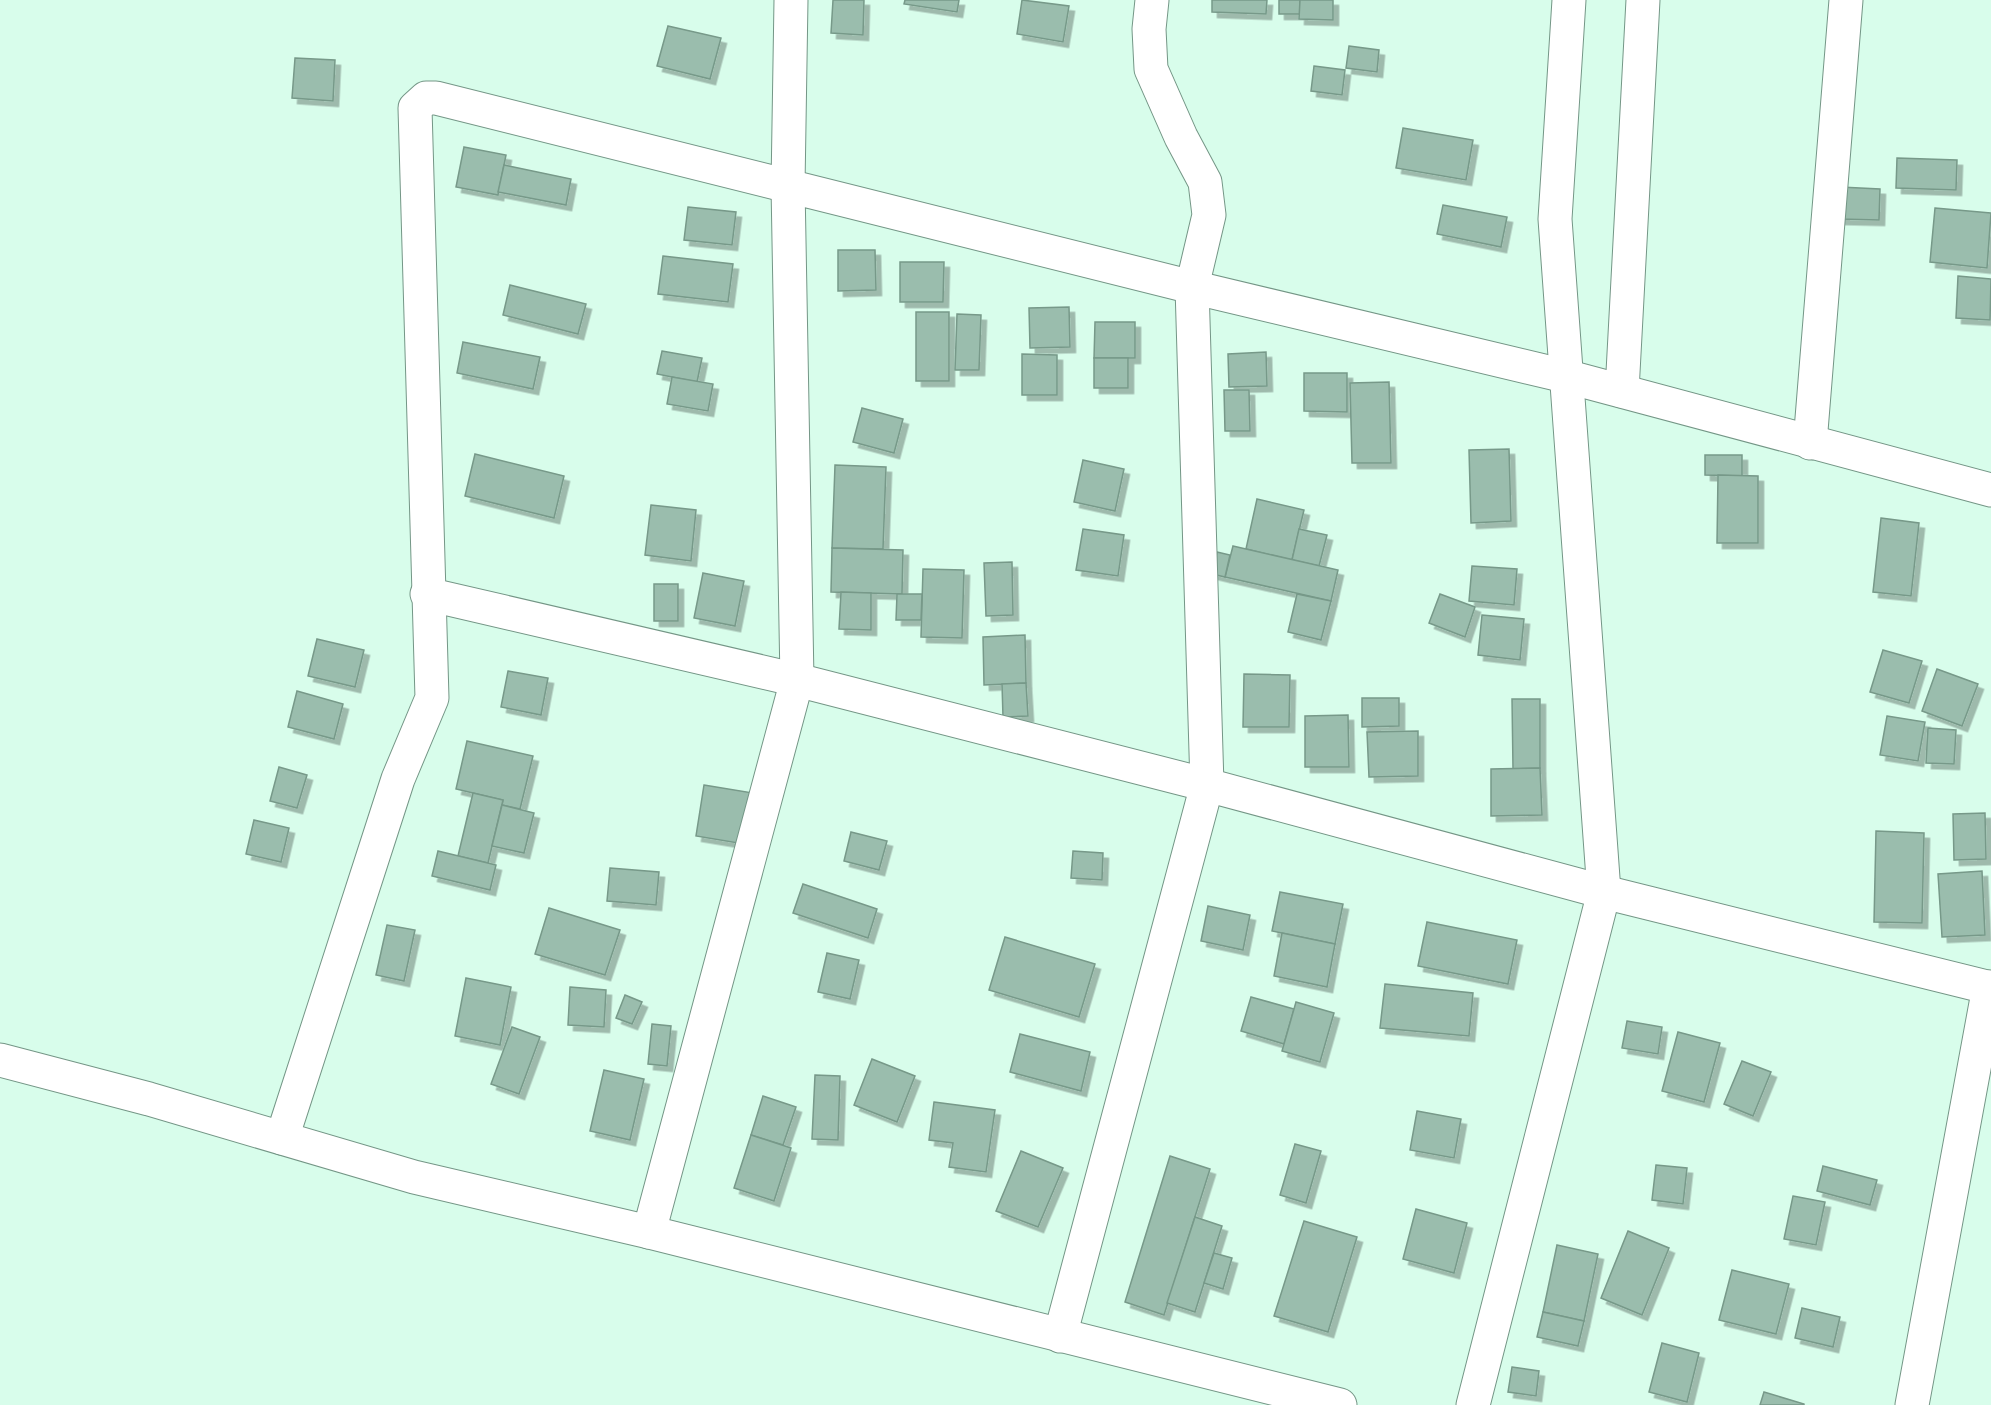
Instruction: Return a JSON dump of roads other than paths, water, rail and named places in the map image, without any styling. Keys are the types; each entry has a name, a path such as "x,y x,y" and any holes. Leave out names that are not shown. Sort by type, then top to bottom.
{"street":[{"path":"649,1232 797,680 788,186 790,0"},
{"path":"1060,1336 1207,785 1192,287 1209,215 1205,182 1181,137 1151,69 1149,29 1152,0"},
{"path":"1473,1405 1604,892 1554,219 1569,0"},
{"path":"1622,391 1643,0"},
{"path":"1810,442 1846,0"},
{"path":"282,1138 398,779 432,698 414,120 415,108 426,99 436,99 1192,287 1565,376 1991,490"},
{"path":"427,594 797,680 1207,785 1604,892 1990,987 1912,1405"},
{"path":"0,1060 149,1099 414,1177 649,1232 1340,1405"}]}
